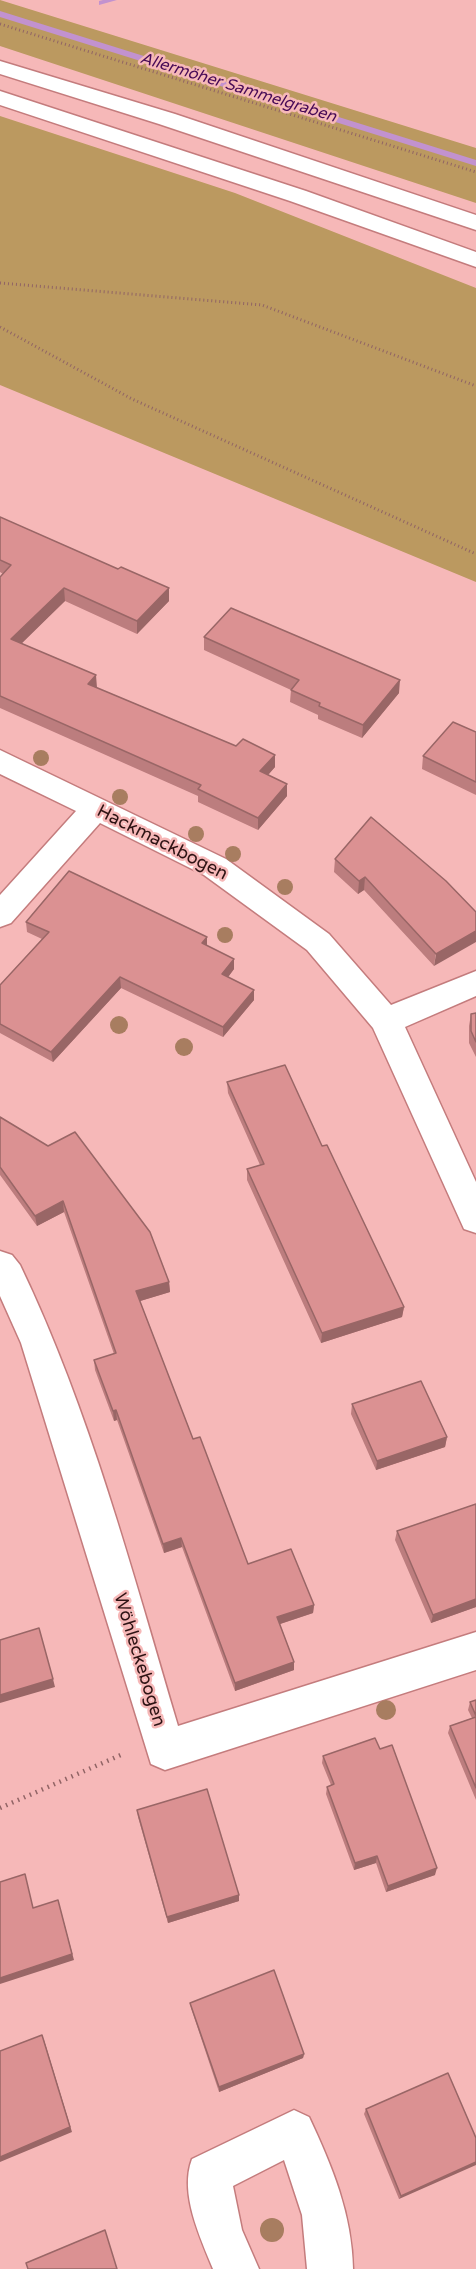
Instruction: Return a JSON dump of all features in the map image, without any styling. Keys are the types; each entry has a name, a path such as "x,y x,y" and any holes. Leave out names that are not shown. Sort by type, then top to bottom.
{"main road":[{"path":"0,67 167,119 476,224"},
{"path":"0,98 298,196 476,260"},
{"name":"Hackmackbogen","path":"0,761 223,872 318,942 386,1021 476,1219"},
{"path":"0,915 96,809"},
{"path":"386,1021 476,983"},
{"name":"Wöhleckebogen","path":"0,1266 13,1285 39,1343 112,1569 165,1750 476,1651"},
{"path":"236,2269 220,2230 208,2175 294,2132 316,2179 326,2218 330,2269"}],"path":[{"path":"0,24 476,172"},
{"path":"0,283 262,305 476,386"},
{"path":"0,327 132,399 476,554"},
{"path":"0,1808 89,1768 162,1739"}],"shaded area":[{"path":"0,0 476,148 476,203 0,46"},
{"path":"0,116 235,193 476,288 476,582 0,385"}],"building":[{"path":"0,517 118,569 121,567 169,588 137,621 64,588 11,639 96,675 88,684 236,746 243,739 275,755 260,771 287,784 258,818 198,789 201,785 0,696 0,577 11,565 0,560"},
{"path":"231,608 400,680 363,725 319,706 320,703 291,690 299,680 204,637"},
{"path":"453,722 476,732 476,782 423,756"},
{"path":"371,817 446,881 476,912 476,931 436,954 365,877 359,881 335,859"},
{"path":"69,871 207,937 202,943 234,959 222,974 254,990 223,1027 120,977 51,1052 0,1024 0,985 49,932 26,922"},
{"path":"476,1013 476,1042 471,1031 471,1014"},
{"path":"285,1065 322,1146 327,1145 404,1307 322,1333 247,1169 264,1164 227,1082"},
{"path":"0,1117 48,1146 75,1132 150,1232 169,1282 136,1291 193,1439 200,1437 248,1564 291,1549 314,1605 277,1617 294,1662 235,1683 181,1538 163,1544 116,1410 113,1411 94,1360 116,1353 63,1201 35,1216 0,1167"},
{"path":"421,1381 447,1437 377,1461 352,1404"},
{"path":"476,1504 476,1599 433,1615 397,1531"},
{"path":"39,1628 53,1679 0,1695 0,1640"},
{"path":"476,1700 476,1716 470,1702"},
{"path":"476,1717 476,1788 450,1726"},
{"path":"375,1738 380,1749 392,1745 437,1868 388,1886 377,1856 355,1863 327,1787 334,1784 323,1756"},
{"path":"207,1789 239,1895 167,1917 137,1810"},
{"path":"25,1874 33,1908 58,1900 72,1954 0,1978 0,1882"},
{"path":"274,1970 304,2054 219,2087 190,2003"},
{"path":"42,2035 70,2127 0,2157 0,2051"},
{"path":"448,2073 476,2138 476,2162 401,2196 366,2109"},
{"path":"105,2230 117,2269 28,2269 26,2263"}],"waterway":[{"path":"102,3 113,0"},
{"name":"Allermöher Sammelgraben","path":"0,14 476,163"}]}
